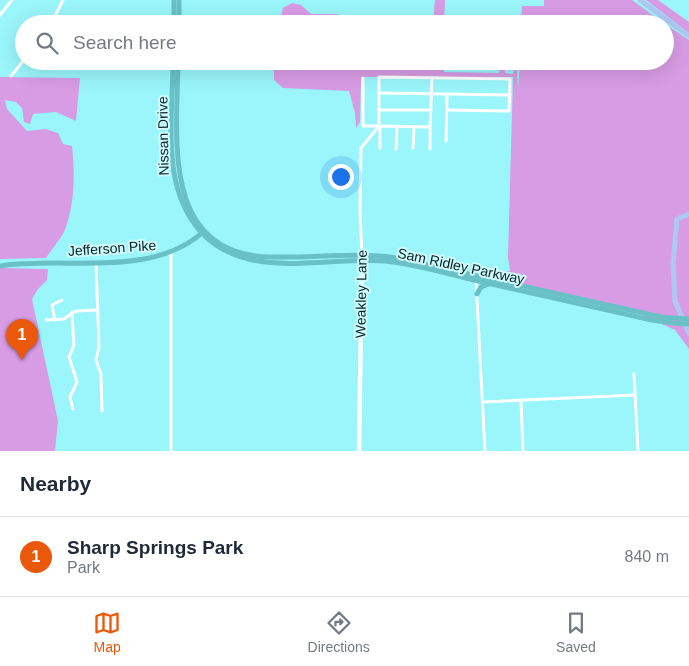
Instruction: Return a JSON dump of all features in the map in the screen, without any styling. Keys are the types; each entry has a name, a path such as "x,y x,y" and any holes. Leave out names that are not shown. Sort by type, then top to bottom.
{"main road":[{"path":"174,0 174,15"},
{"path":"179,0 179,15"},
{"name":"Nissan Drive","path":"174,70 172,150 176,186 181,203 204,232"},
{"name":"Nissan Drive","path":"178,70 178,176 185,200 204,232"},
{"name":"Jefferson Pike","path":"0,266 145,260 171,252 204,232"},
{"name":"Sam Ridley Parkway","path":"204,232 223,250 246,260 279,262 362,258 477,278 673,321 689,318"},
{"name":"Weakley Lane","path":"359,451 362,258"},
{"name":"Jefferson Pike","path":"0,262 15,264"},
{"name":"Sam Ridley Parkway","path":"477,278 492,284 689,324"},
{"path":"477,294 481,287 492,284"}],"street":[{"path":"0,15 12,0"},
{"path":"56,15 63,0"},
{"path":"11,76 16,70"},
{"path":"380,148 379,77 510,79 509,111 447,110"},
{"path":"363,78 363,126 430,127"},
{"path":"430,149 432,78"},
{"path":"379,93 510,95"},
{"path":"446,141 447,94"},
{"path":"379,110 431,110"},
{"name":"Weakley Lane","path":"362,258 360,210 362,148 379,126"},
{"path":"396,149 397,127"},
{"path":"413,148 414,127"},
{"path":"171,252 171,451"},
{"path":"96,262 99,347 96,360 101,374 102,411"},
{"path":"477,278 484,451"},
{"path":"55,320 52,305 62,300"},
{"path":"46,320 64,319 77,311 97,310"},
{"path":"72,314 74,344 69,357 77,382 70,398 73,410"},
{"path":"634,374 638,451"},
{"path":"483,402 635,395"},
{"path":"521,401 524,451"}],"shaded area":[{"path":"435,0 445,0 444,15 434,15"},
{"path":"544,0 632,0 653,15 522,15 522,6 544,6"},
{"path":"646,0 658,0 689,22 689,33 674,21 674,15 666,15"},
{"path":"292,3 301,5 311,14 339,15 281,15 283,8"},
{"path":"674,30 689,40 689,349 675,330 644,316 646,312 513,283 513,273 511,275 511,282 481,274 483,268 501,272 510,271 508,257 513,77 361,77 360,122 356,128 355,113 349,91 283,88 274,80 274,70 444,70 444,72 499,73 499,70 505,70 505,73 513,74 513,70 517,70 518,90 519,70 674,70"},
{"path":"0,77 80,78 76,121 56,112 33,114 30,124 24,122 22,108 16,102 5,100 7,109 27,131 45,129 58,133 63,144 72,146 74,178 68,222 64,232 46,258 0,259"},
{"path":"0,268 48,269 47,280 32,299 58,421 55,451 0,451"}],"waterway":[{"path":"640,0 660,15"},
{"path":"674,25 689,36"},
{"path":"689,214 677,219 673,264 675,301 689,334"}],"place":[{"name":"Sharp Springs Park","path":"22,360"}]}
